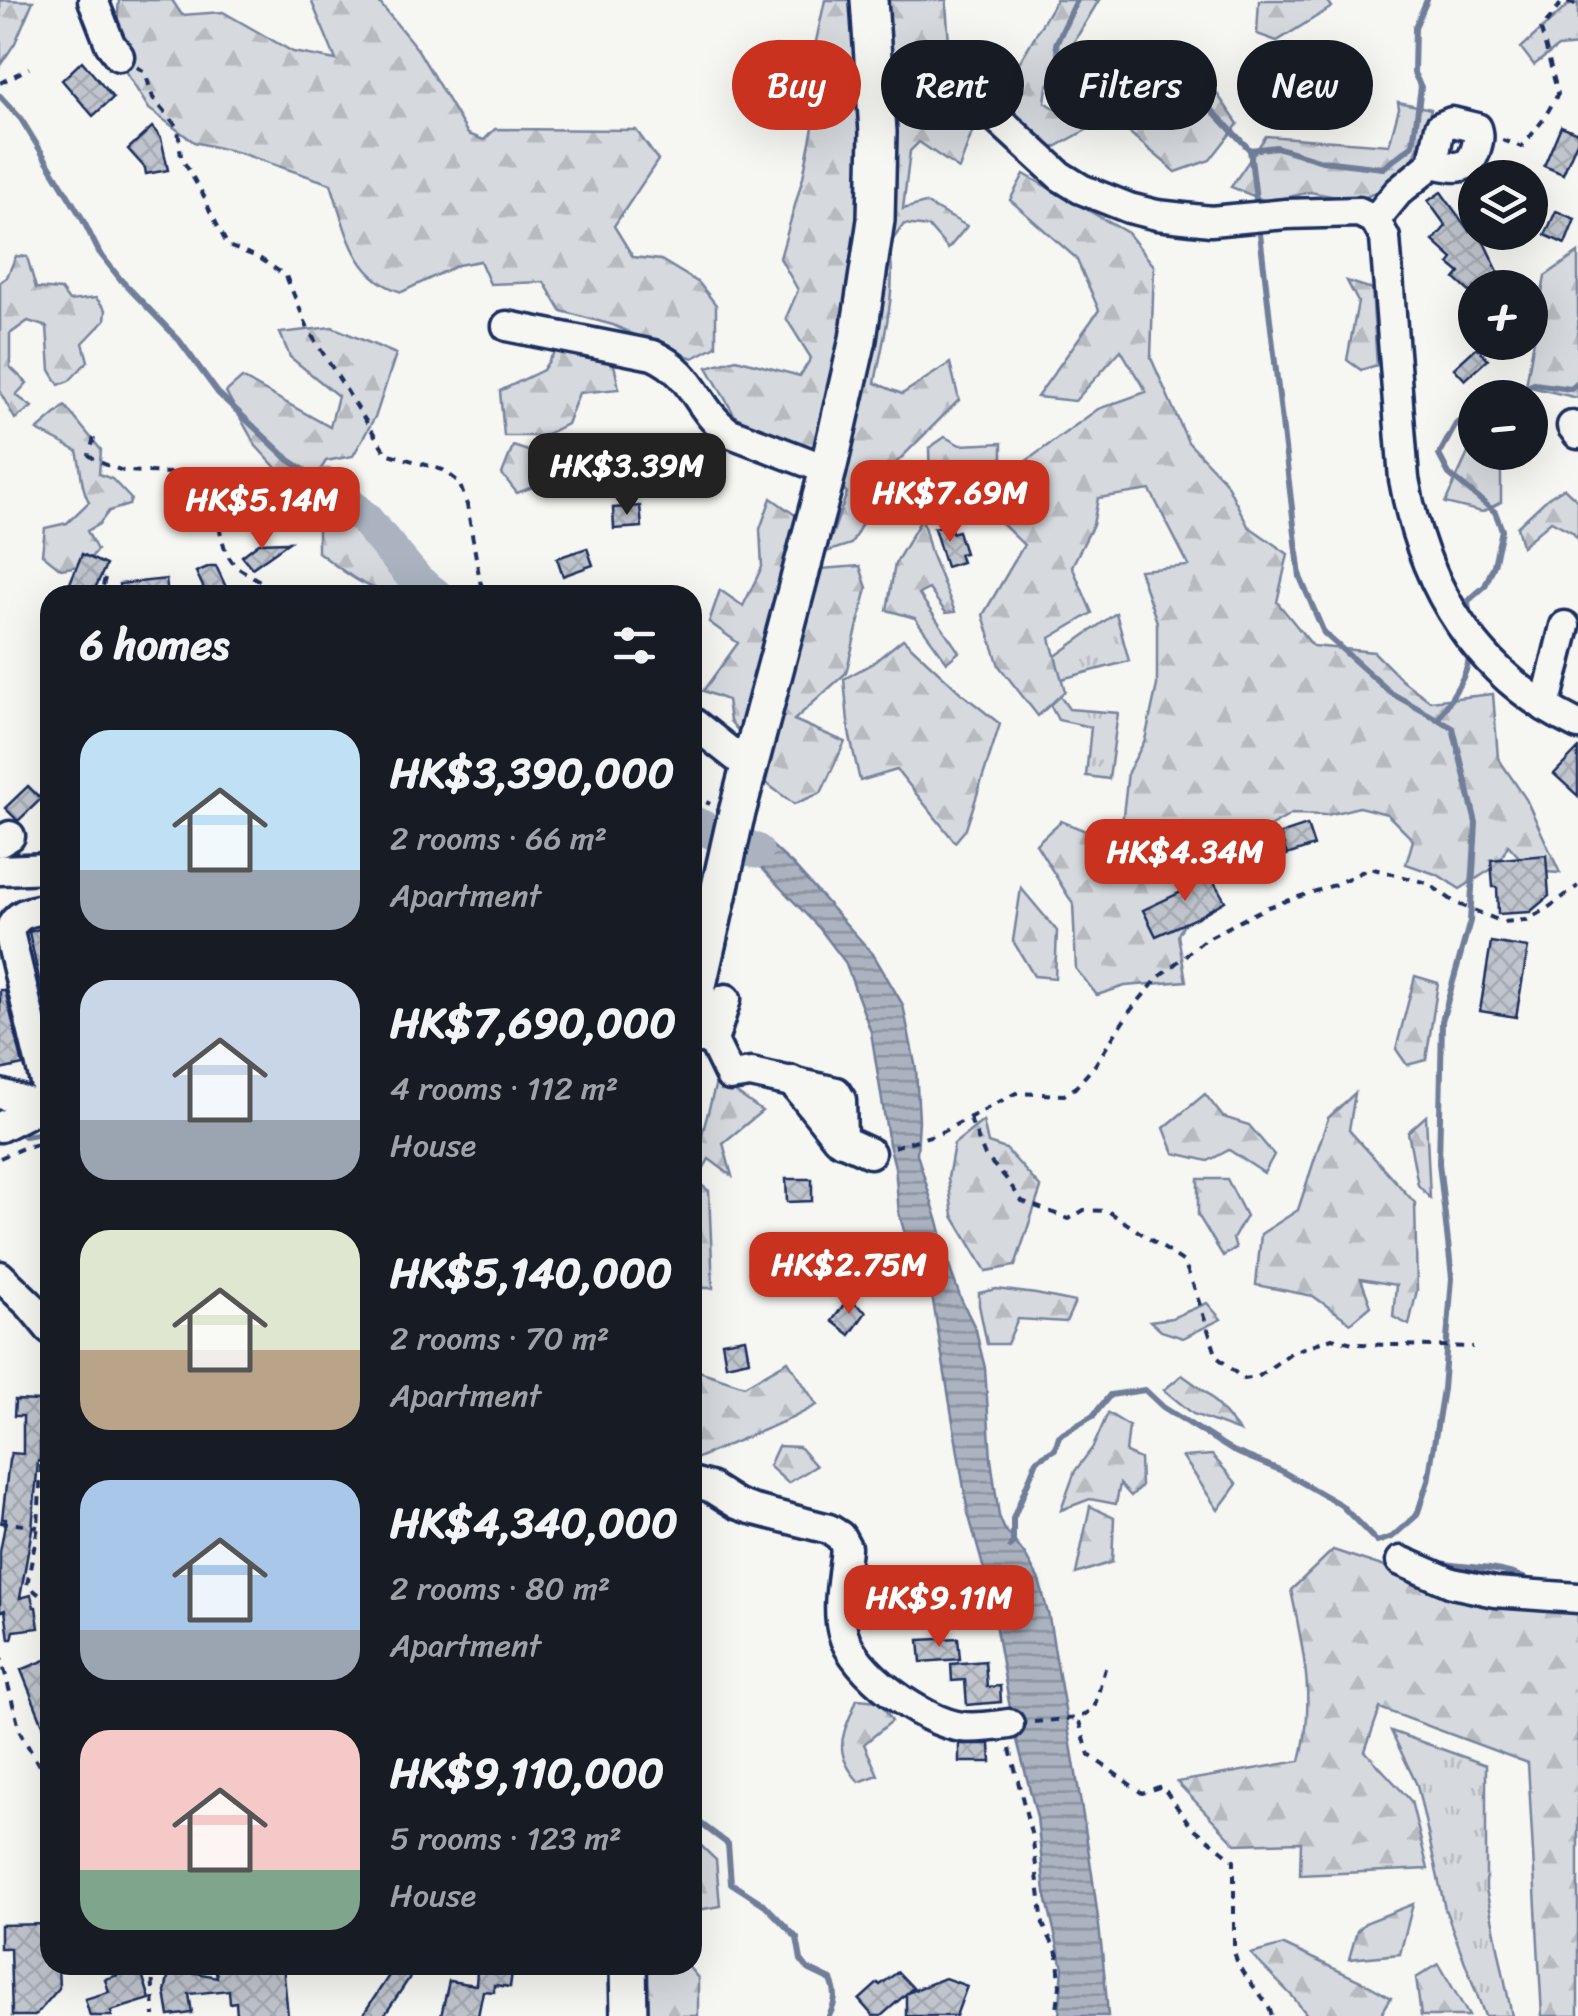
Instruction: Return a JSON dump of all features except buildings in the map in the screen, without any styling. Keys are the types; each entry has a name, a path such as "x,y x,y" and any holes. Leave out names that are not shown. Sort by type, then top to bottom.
{"main road":[{"path":"702,1013 728,861 723,812 750,767 858,340 876,220 878,132 869,0"},
{"path":"628,1975 629,2016"}],"street":[{"path":"93,0 110,44 119,56"},
{"path":"876,88 948,90 961,94 988,110 1060,176 1129,208 1211,221 1359,212 1375,220 1385,238 1404,479 1422,552 1441,594 1465,632 1496,668 1546,707 1578,725"},
{"path":"1375,220 1398,192 1433,163 1438,130 1444,124 1470,125 1478,131"},
{"path":"507,326 652,355 669,362 728,432 828,470"},
{"path":"1546,707 1565,626"},
{"path":"702,730 750,767"},
{"path":"0,870 40,868"},
{"path":"32,1111 8,932 24,912 40,910"},
{"path":"702,1027 726,999"},
{"path":"702,1034 730,1076 751,1073 792,1081 842,1141 870,1153"},
{"path":"0,1094 32,1111"},
{"path":"0,1276 40,1318"},
{"path":"0,1311 30,1306"},
{"path":"702,1485 737,1504 829,1529 840,1536 846,1547 844,1638 885,1688 925,1714 964,1728 1006,1724"},
{"path":"1402,1561 1452,1583 1495,1592 1578,1598"}],"path":[{"path":"1478,131 1522,147 1558,94 1541,30 1562,2 1578,4"},
{"path":"119,56 144,72 153,98 178,128 181,157 228,246 258,257 286,276 309,331 386,453 442,470 458,482 467,505 482,585"},
{"path":"0,83 29,68"},
{"path":"94,438 89,455 99,462 123,471 171,473 182,479 219,527 226,553 235,566 262,585"},
{"path":"103,585 105,578"},
{"path":"702,800 723,812"},
{"path":"870,1153 923,1140 1016,1094 1064,1095 1095,1065 1130,1011 1159,977 1204,940 1265,908 1334,885 1370,868 1426,883 1456,903 1503,922 1527,920 1578,886"},
{"path":"970,1119 984,1156 1022,1201 1069,1218 1084,1210 1108,1211 1184,1262 1218,1357 1242,1380 1258,1378 1292,1352 1332,1338 1357,1344 1473,1347"},
{"path":"0,1158 40,1144"},
{"path":"40,1487 38,1526 27,1585 40,1595"},
{"path":"0,1522 38,1526"},
{"path":"0,1654 20,1732 40,1768"},
{"path":"1056,2016 1060,1986 1058,1955 1044,1924 1032,1841 1006,1724 1076,1718 1094,1709 1105,1668"},
{"path":"1076,1718 1089,1756 1142,1793 1162,1786 1190,1825 1234,1860 1236,1962 1272,2016"},
{"path":"152,1975 154,2016"}],"green space":[{"path":"0,0 33,1 1,64"},
{"path":"119,0 172,0 182,15 223,12 293,52 336,60 311,0 378,1 418,50 468,134 484,140 495,129 636,130 658,160 614,226 633,257 661,260 699,283 716,305 716,346 693,358 663,348 613,325 561,311 544,282 490,284 480,261 458,265 402,292 385,285 372,275 353,249 331,184 194,142 149,109 124,69 117,23"},
{"path":"825,0 947,0 949,40 881,40 881,130 973,130 959,169 919,142 910,151 903,209 925,203 967,226 948,249 929,227 904,224 889,245 891,297 875,383 902,394 950,363 959,400 892,467 851,544 826,552 847,493 815,454 773,441 735,416 707,367 736,359 800,376 811,358 786,318 798,290 780,258 812,130 861,130 861,40 816,40"},
{"path":"1056,0 1099,0 1075,40 1044,40 1044,130 1086,130 1048,151 1020,130 1024,130 1024,54"},
{"path":"1259,0 1327,0 1332,7 1279,40 1257,34"},
{"path":"1578,3 1578,45 1558,47 1534,65 1521,48 1567,6"},
{"path":"1217,94 1237,125 1210,160 1176,172 1126,130 1217,130"},
{"path":"1398,102 1431,109 1409,170 1379,191 1357,201 1310,192 1268,202 1231,187 1266,136 1389,145"},
{"path":"1024,174 1128,233 1154,266 1151,358 1188,442 1225,481 1248,526 1288,554 1277,602 1313,646 1374,652 1430,701 1493,694 1498,758 1526,799 1560,873 1532,871 1508,845 1498,865 1460,889 1438,875 1406,864 1413,840 1387,814 1359,807 1327,815 1292,814 1221,855 1178,935 1186,981 1125,986 1097,995 1076,969 1073,904 1036,844 1061,821 1093,834 1122,824 1128,772 1145,740 1157,685 1157,622 1139,570 1189,566 1150,490 1098,498 1093,525 1072,566 1092,613 1050,638 1065,691 1038,716 999,666 983,615 1024,545 994,516 1022,464 1098,409 1146,392 1121,350 1075,401 1037,397 1099,310 1076,258 1010,200"},
{"path":"1578,253 1578,398 1548,391 1548,380 1527,380 1530,360 1548,360 1548,274"},
{"path":"16,256 27,257 36,288 61,290 69,301 96,298 106,310 105,320 83,343 88,361 69,381 59,385 50,370 47,327 28,321 10,334 10,367 27,383 16,395 32,407 15,419 0,392 0,282 7,277"},
{"path":"1347,281 1372,289 1377,365 1361,370 1347,360 1358,302"},
{"path":"332,327 396,354 376,415 353,456 326,461 303,497 256,446 226,392 242,378 330,427 338,396 290,357 280,333"},
{"path":"557,348 613,359 619,389 579,393 567,424 543,436 504,436 500,391 543,370"},
{"path":"65,406 101,450 99,474 112,479 131,499 129,505 109,511 87,531 97,550 85,565 61,569 42,554 45,528 67,523 89,502 77,451 37,430"},
{"path":"945,437 960,445 1002,443 1002,473 960,477 967,510 961,520 942,515 930,487 929,448"},
{"path":"513,446 540,455 545,477 517,493 502,474"},
{"path":"1460,470 1501,470 1501,502 1482,512 1445,503"},
{"path":"1564,488 1578,501 1578,539 1551,521 1522,546 1517,527"},
{"path":"318,497 389,556 410,585 367,585 318,552"},
{"path":"771,498 798,517 794,557 820,569 860,566 867,588 846,673 794,720 845,742 821,793 794,804 754,774 745,739 730,721 727,700 703,691 738,643 709,622 720,590 743,606 762,567 760,529"},
{"path":"922,518 931,553 955,612 946,613 929,589 919,594 959,652 947,662 915,618 887,610 895,564"},
{"path":"1116,613 1129,661 1050,682 1069,709 1118,713 1109,779 1086,776 1091,727 1058,720 1033,672"},
{"path":"903,639 1000,724 966,829 955,842 897,770 860,781 849,732 844,679 873,663"},
{"path":"1021,888 1057,931 1055,978 1034,976 1013,941"},
{"path":"1415,976 1438,983 1426,1060 1407,1065 1396,1049"},
{"path":"717,1079 762,1111 723,1143 732,1176 709,1159 702,1171 702,1135"},
{"path":"1355,1093 1349,1130 1415,1203 1417,1290 1409,1325 1393,1317 1396,1285 1361,1279 1371,1306 1351,1323 1313,1296 1256,1285 1261,1234 1298,1210 1328,1118"},
{"path":"1205,1094 1223,1117 1249,1125 1274,1155 1264,1173 1229,1150 1208,1161 1174,1153 1164,1128"},
{"path":"1426,1116 1430,1198 1418,1185 1408,1132"},
{"path":"983,1121 988,1143 1006,1149 1041,1188 1015,1266 986,1271 953,1216 948,1178 954,1144"},
{"path":"1198,1179 1227,1179 1246,1216 1233,1239 1236,1248 1223,1256 1198,1215"},
{"path":"702,1186 709,1191 713,1288 702,1288"},
{"path":"996,1289 1075,1302 1066,1322 1018,1319 1007,1344 987,1344 979,1293"},
{"path":"1207,1303 1221,1319 1183,1338 1161,1331 1150,1321 1172,1318"},
{"path":"788,1361 817,1405 702,1456 702,1372 744,1386"},
{"path":"1182,1375 1207,1393 1239,1431 1193,1414 1164,1390"},
{"path":"1108,1413 1129,1426 1126,1453 1140,1459 1141,1487 1131,1496 1120,1484 1116,1504 1090,1499 1061,1510 1075,1471 1093,1447"},
{"path":"778,1446 799,1447 816,1466 788,1483 769,1466"},
{"path":"1212,1455 1237,1484 1218,1510 1183,1457"},
{"path":"1090,1506 1114,1518 1112,1562 1076,1574"},
{"path":"1333,1550 1391,1569 1578,1610 1578,2016 1542,2016 1528,1763 1380,1708 1365,1751 1411,1801 1428,1869 1300,1875 1301,1842 1236,1844 1177,1782 1300,1761 1307,1696 1291,1590"},
{"path":"857,1699 880,1701 892,1721 864,1744 878,1775 859,1782 842,1750 844,1732"},
{"path":"1391,1731 1486,1765 1486,1889 1512,2016 1485,2016 1445,1909 1417,1785"},
{"path":"702,1847 716,1860 720,1906 702,1909"},
{"path":"1413,1904 1400,1954 1349,1959 1357,1931 1365,1923"},
{"path":"1284,1945 1391,1998 1380,2016 1308,2016 1251,1954"},
{"path":"1439,1964 1469,2016 1421,2016 1416,1978"},
{"path":"630,1975 698,1978 698,2016 617,2016"}],"shaded area":[{"path":"754,837 768,842 793,865 873,954 903,1005 916,1069 917,1154 951,1272 976,1330 985,1368 999,1516 1039,1580 1049,1617 1091,1866 1108,2016 1059,2016 1063,1968 1045,1892 1037,1817 1013,1725 988,1584 968,1513 933,1301 899,1213 895,1167 871,1032 845,962 820,929 753,859 747,847"}],"waterway":[{"path":"1077,0 1056,44 1068,96 1121,110 1174,100 1211,109 1250,150 1257,207"},
{"path":"1250,150 1276,147 1322,161 1383,168 1413,145 1421,87 1414,73 1415,27 1427,0"},
{"path":"0,96 21,119 99,252 121,280 179,340 218,393 289,460 327,485"},
{"path":"1010,1547 1013,1519 1037,1460 1055,1449 1059,1436 1093,1416 1110,1395 1145,1390 1163,1407 1233,1451 1280,1470 1341,1505 1377,1542 1392,1537 1417,1515 1428,1481 1443,1389 1452,1278 1439,1163 1442,1021 1470,921 1476,823 1453,728 1391,693 1324,633 1300,577 1259,225"},
{"path":"1548,386 1571,389 1578,383"},
{"path":"1458,423 1439,455 1449,474 1495,512 1502,530 1485,586 1468,601 1469,615"},
{"path":"327,485 365,519 422,585"},
{"path":"1438,720 1462,679 1470,653"},
{"path":"702,827 756,851"},
{"path":"13,1127 24,1136 40,1134"},
{"path":"1433,1562 1497,1570 1533,1583"},
{"path":"702,1824 728,1844 731,1883 765,1905 797,1938 801,1960 808,1969 831,1980 835,1998 829,2016"}]}
